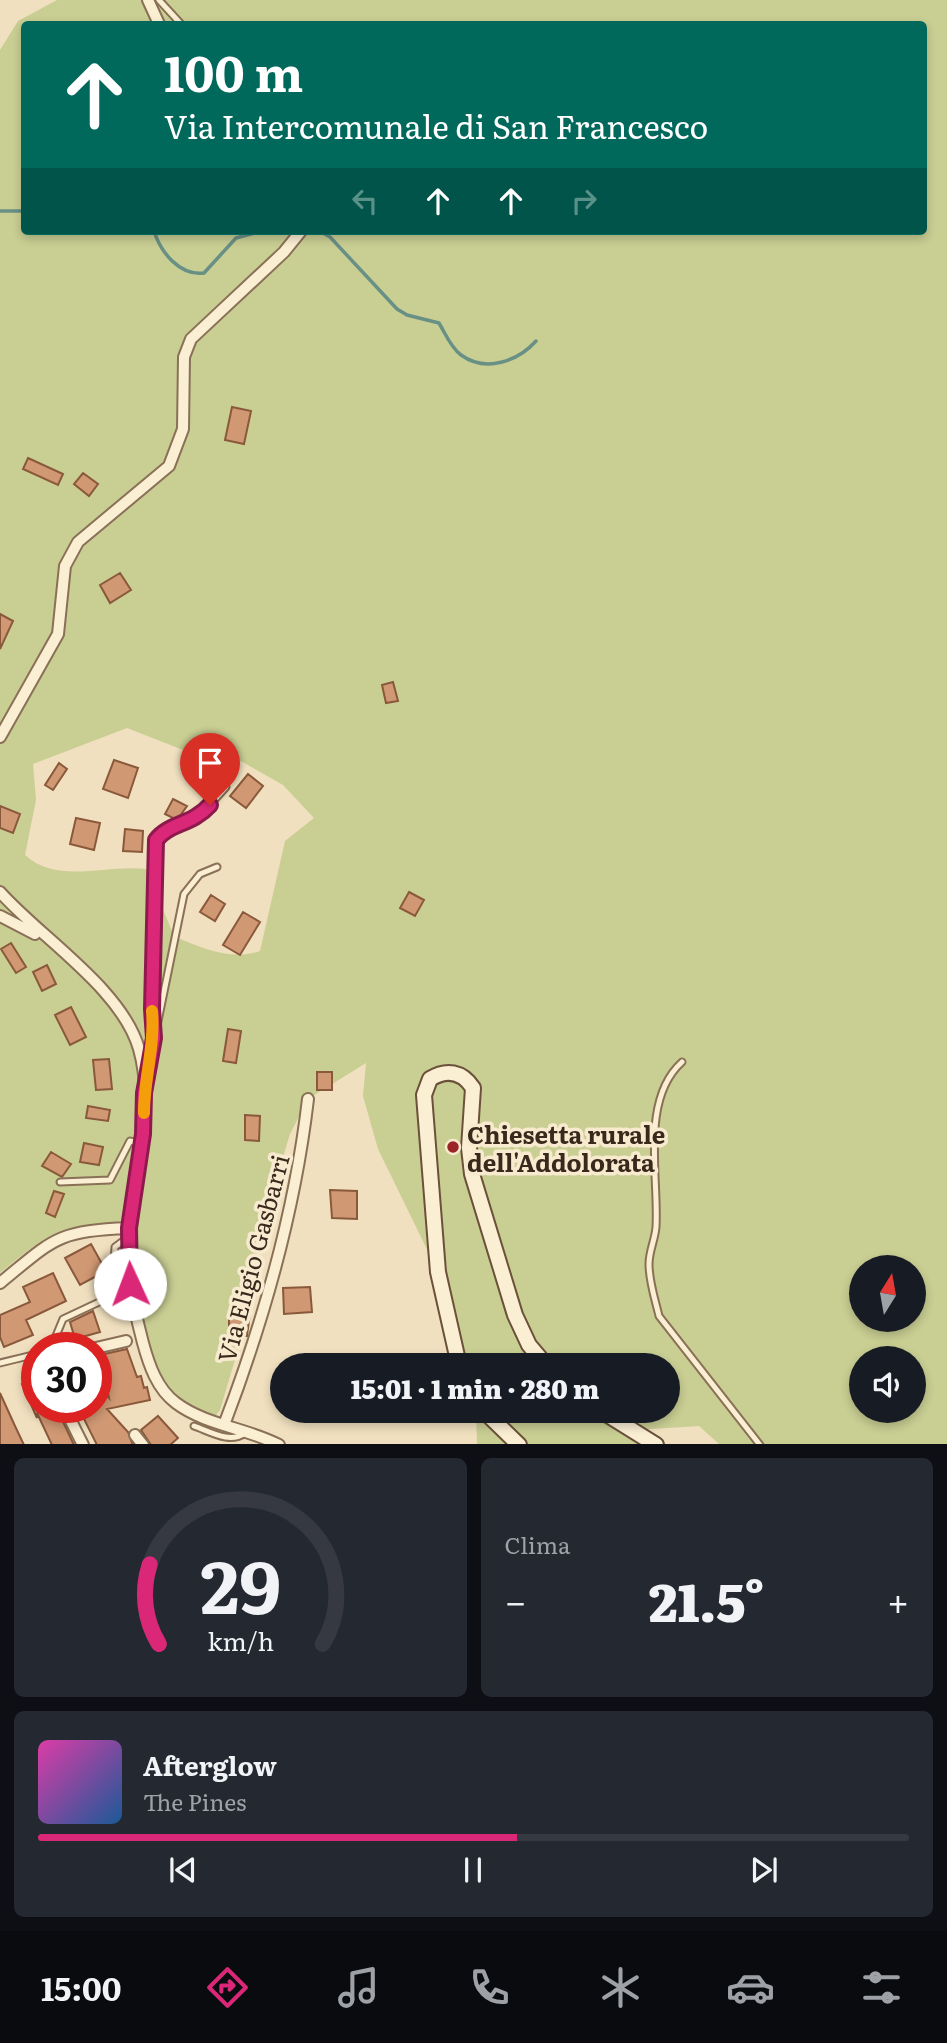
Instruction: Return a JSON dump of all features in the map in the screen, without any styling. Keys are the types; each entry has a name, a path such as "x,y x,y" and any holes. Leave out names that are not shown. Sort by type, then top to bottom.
{"street":[{"path":"148,0 158,21"},
{"path":"0,737 58,634 65,566 78,542 169,467 183,429 184,357 191,339 284,252 298,235"},
{"path":"0,892 27,922 76,961 114,1003 139,1046 144,1070 144,1093 142,1144 129,1232 130,1284 151,1369 178,1405 279,1444"},
{"path":"0,916 52,942"},
{"path":"455,1353 438,1272 424,1095 430,1079 446,1073 460,1075 473,1088 470,1148 472,1174 515,1315 536,1353"},
{"name":"Via Eligio Gasbarri","path":"224,1425 264,1314 302,1158 308,1099"},
{"path":"0,1283 55,1239 80,1231 129,1232"},
{"path":"112,1344 126,1341"},
{"path":"72,1423 83,1444"},
{"path":"497,1423 519,1444"},
{"path":"621,1423 656,1444"},
{"path":"135,1434 143,1444"}],"lane":[{"path":"159,0 178,21"},
{"path":"154,1038 152,1009 156,840 165,831 199,817 226,788"},
{"path":"144,1093 184,894 200,874 217,867"},
{"path":"682,1062 672,1071 658,1111 656,1227 649,1265 654,1295 659,1317 760,1444"},
{"path":"60,1182 110,1180 130,1141 142,1144"},
{"path":"57,1332 62,1319 112,1296 115,1247 129,1232"},
{"path":"0,1363 21,1358"},
{"path":"194,1426 236,1441 248,1431"}],"green space":[{"path":"57,0 947,0 947,1444 719,1444 699,1426 635,1430 656,1444 477,1444 476,1423 680,1423 680,1353 456,1353 438,1272 378,1149 363,1096 366,1063 308,1099 290,1134 260,1232 251,1306 220,1410 212,1420 178,1405 164,1390 153,1371 139,1322 129,1228 110,1223 66,1231 34,1246 0,1273 0,50 18,21","holes":["127,728 201,757 225,752 283,785 314,818 285,841 260,951 227,954 205,949 174,936 146,869 67,871 38,864 25,855 36,800 33,764"]}],"building":[{"path":"232,407 251,411 244,444 225,440"},
{"path":"28,458 63,474 58,485 23,469"},
{"path":"83,473 98,484 89,496 74,484"},
{"path":"120,573 131,590 110,603 100,585"},
{"path":"0,614 13,621 0,649"},
{"path":"393,682 398,701 386,703 382,685"},
{"path":"114,760 138,768 128,798 103,789"},
{"path":"59,763 67,769 53,790 45,785"},
{"path":"248,774 263,786 246,808 230,796"},
{"path":"173,799 187,806 177,820 165,814"},
{"path":"0,806 20,814 13,833 0,828"},
{"path":"76,818 100,823 94,850 70,844"},
{"path":"125,829 143,831 142,852 123,851"},
{"path":"409,892 424,900 415,916 400,908"},
{"path":"211,895 225,904 215,921 200,912"},
{"path":"243,912 260,922 240,955 223,945"},
{"path":"11,943 26,967 16,973 1,949"},
{"path":"47,965 56,984 42,991 33,972"},
{"path":"71,1007 86,1037 70,1045 55,1015"},
{"path":"228,1029 241,1031 236,1063 223,1061"},
{"path":"109,1059 112,1089 96,1090 93,1060"},
{"path":"317,1072 332,1072 332,1090 317,1090"},
{"path":"88,1106 110,1110 108,1121 86,1118"},
{"path":"245,1115 260,1116 259,1141 245,1140"},
{"path":"84,1143 103,1147 99,1165 80,1162"},
{"path":"51,1152 71,1164 62,1177 42,1166"},
{"path":"330,1190 357,1191 357,1219 332,1218"},
{"path":"54,1191 64,1194 55,1217 46,1213"},
{"path":"91,1244 106,1271 80,1285 65,1258"},
{"path":"53,1273 66,1301 26,1320 32,1332 21,1332 21,1340 4,1347 0,1337 0,1315 30,1302 23,1287"},
{"path":"310,1287 312,1312 284,1314 283,1288"},
{"path":"93,1311 100,1332 73,1332 70,1322"},
{"path":"229,1313 250,1313 247,1336 229,1336"},
{"path":"127,1349 137,1377 141,1376 144,1388 147,1387 150,1400 112,1408 112,1352"},
{"path":"0,1393 24,1444 0,1444"},
{"path":"112,1414 128,1432 133,1444 96,1444 86,1423 112,1423"},
{"path":"158,1416 178,1438 171,1444 150,1444 141,1430"},
{"path":"42,1423 64,1423 74,1444 52,1444"}],"waterway":[{"path":"0,211 21,211"},
{"path":"156,235 161,247 179,267 195,273 204,273 236,238 248,235"},
{"path":"327,235 397,309 407,315 439,323 448,340 461,355 491,364 511,359 536,341"}],"slow traffic":[{"path":"144,1113 144,1093 154,1038 152,1011"}],"place":[{"name":"Chiesetta rurale dell'Addolorata","path":"453,1147"}],"route":[{"path":"130,1284 129,1228 143,1134 144,1093 154,1038 152,1009 156,840 165,831 199,817 210,805"}]}
